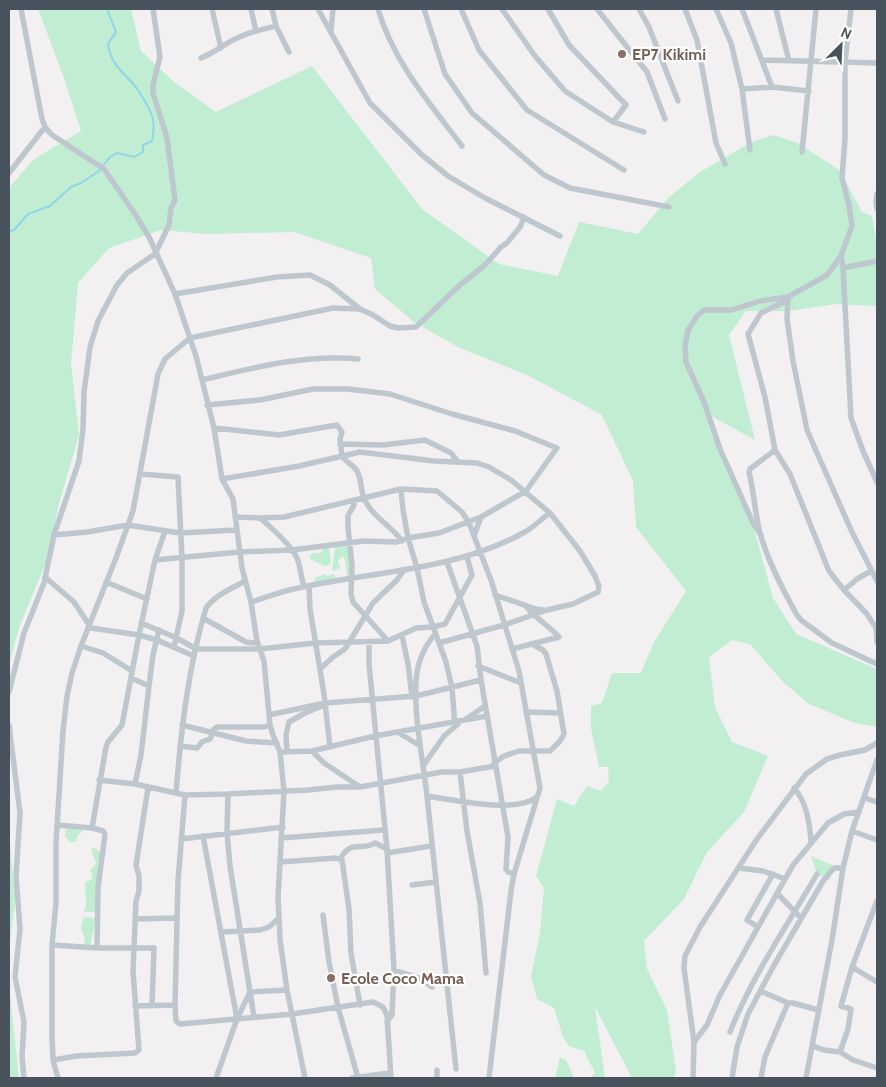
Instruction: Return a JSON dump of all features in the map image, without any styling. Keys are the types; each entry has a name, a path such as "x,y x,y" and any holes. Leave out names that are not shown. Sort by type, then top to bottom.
{"street":[{"path":"21,9 45,127 52,135 102,168 138,217 174,294 190,338 214,428 222,479 232,499 239,552 251,602 257,640 264,661 270,725 276,743 284,752"},
{"path":"9,692 24,633 45,577 54,535 79,461 83,429 84,392 90,347 98,321 117,285 127,273 155,254 169,225 175,196 167,138 153,93 153,85 160,57 153,9"},
{"path":"212,9 221,48"},
{"path":"251,9 256,31"},
{"path":"272,9 276,26 289,52"},
{"path":"318,9 370,103 420,154 448,176 485,198 560,236"},
{"path":"331,30 333,9"},
{"path":"378,9 397,56 462,146"},
{"path":"424,9 444,74 472,114 544,174 570,188 669,207"},
{"path":"461,9 479,50 527,110 624,170"},
{"path":"502,9 534,56 565,91 613,122 644,132"},
{"path":"548,9 569,45 626,105 613,122"},
{"path":"597,9 647,72 666,119"},
{"path":"639,9 649,27 678,101"},
{"path":"685,9 697,40 716,143 725,164"},
{"path":"716,9 731,43 742,89 750,150"},
{"path":"742,9 772,87"},
{"path":"776,9 789,61"},
{"path":"802,152 816,9"},
{"path":"851,9 845,62 845,138 842,178 852,226 841,256 827,275 761,312 748,334 765,397 775,450 790,474 829,571 844,590 864,610 877,628 877,642"},
{"path":"201,58 236,38 276,26"},
{"path":"763,60 877,64"},
{"path":"742,89 772,87 808,92"},
{"path":"9,173 45,127"},
{"path":"877,194 877,209"},
{"path":"174,294 276,277 310,276 330,285 360,309 390,326 398,328 416,327 507,243 520,227 524,217"},
{"path":"841,256 851,418 877,482"},
{"path":"843,268 877,261"},
{"path":"761,535 753,523 714,434 704,402 688,369 685,346 688,330 697,316 704,310 732,310 760,301 788,298"},
{"path":"788,298 787,319 793,361 807,430 851,530 877,581"},
{"path":"58,1078 53,1060 52,945 56,903 57,826 67,696 81,646 128,525 138,490 160,368 165,359 190,338 333,308 360,309"},
{"path":"202,380 256,367 313,359 341,357 358,359"},
{"path":"155,560 239,552 292,550 363,541 405,540 439,533 469,523 526,491 557,448 515,431 452,414 390,394 348,389 313,389 260,400 207,405"},
{"path":"214,428 279,435 337,425 342,432 340,444 342,456 358,472 361,491 368,506 381,520 405,540"},
{"path":"340,444 383,445 425,440 451,453 458,462"},
{"path":"775,450 748,472 753,486 761,535 779,582 797,616 822,637 877,664"},
{"path":"222,479 299,466 360,452 477,463 489,467 526,491 550,513 580,550 595,576 599,589 597,594 573,604 547,610 439,644"},
{"path":"140,474 178,477 182,558 182,611 174,647"},
{"path":"235,517 284,517 401,490 438,491 462,512 469,523 512,649 521,683 540,788 514,874 489,1078"},
{"path":"401,490 405,540 417,568 424,602 446,662 452,688 455,725"},
{"path":"354,501 348,516 352,579 351,594 353,602 388,641"},
{"path":"251,602 307,586 417,568 467,557 495,547 525,532 550,513"},
{"path":"474,536 481,517"},
{"path":"260,518 292,550 297,559 300,577 307,586 330,747"},
{"path":"54,535 128,525 180,533 236,530"},
{"path":"92,828 99,780 108,742 122,725 141,623 155,560 165,531"},
{"path":"414,696 420,659 429,640 434,631 445,624 470,581 472,575 467,557"},
{"path":"447,562 477,646 480,680 508,837 506,869 514,874"},
{"path":"320,669 327,661 345,650 373,603 404,570"},
{"path":"844,590 871,571"},
{"path":"45,577 74,602 95,630 139,635 195,652 260,649 315,643 388,641 416,628 434,631"},
{"path":"176,794 182,725 203,618 210,604 245,581"},
{"path":"106,582 147,599"},
{"path":"494,595 536,609 547,610"},
{"path":"512,649 547,642 559,637 544,622 533,615 526,606"},
{"path":"203,618 246,642 251,643 257,640"},
{"path":"141,623 177,638 195,652"},
{"path":"135,784 159,630"},
{"path":"402,635 414,696 427,796 456,1069"},
{"path":"369,642 375,736 387,851 394,970 392,1015 387,1022"},
{"path":"99,780 135,784 185,795 360,787 424,775 460,772 495,765 504,756 519,752 550,751 558,745 564,734 557,692 546,654 543,650 532,644"},
{"path":"81,646 103,653 131,675 149,686"},
{"path":"478,666 521,683"},
{"path":"269,715 324,703 414,696 480,680"},
{"path":"305,1078 287,990 280,940 280,862 283,827 284,752 290,722 305,713 320,708 324,703"},
{"path":"423,766 436,746 455,725 485,706"},
{"path":"526,712 560,713"},
{"path":"462,721 487,716"},
{"path":"9,725 20,813 16,876 20,929 15,972 16,987 24,1022 22,1056 24,1078"},
{"path":"182,725 246,741 276,743"},
{"path":"180,746 196,748 202,742 210,739 212,732 217,727 270,725"},
{"path":"284,752 312,751 418,728 455,725"},
{"path":"397,732 419,745"},
{"path":"693,1078 694,1042 684,972 685,956 700,928 757,839 806,774 828,759 840,754 865,750 877,743"},
{"path":"312,751 324,763 360,787"},
{"path":"806,1078 832,940 843,868 852,831 876,769 877,760"},
{"path":"460,772 480,903 486,973"},
{"path":"53,1060 77,1056 138,1052 140,1046 135,1006 133,948 139,876 136,864 148,788"},
{"path":"794,788 801,798 807,813 811,842"},
{"path":"228,794 227,833 230,866 254,1017"},
{"path":"185,795 177,918 175,1005 176,1019 180,1024 292,1014 338,1008 360,1005 370,1002 380,1005 387,1015 391,1076 356,1078 338,1008 329,962 323,915"},
{"path":"427,796 516,806 526,804 538,797"},
{"path":"865,798 877,802"},
{"path":"694,1042 707,1025 720,995 793,865 828,823 844,814 860,812"},
{"path":"57,826 92,828 103,831 105,834 98,888 96,948"},
{"path":"182,839 283,827"},
{"path":"281,838 384,830"},
{"path":"852,831 877,840"},
{"path":"203,836 237,1019"},
{"path":"340,859 343,853 353,846 369,846 375,843 387,851 431,846"},
{"path":"280,862 340,859"},
{"path":"340,859 344,864 351,952 360,1005"},
{"path":"739,868 756,869 785,880"},
{"path":"732,1078 741,1031 760,990 823,881 834,868 843,868"},
{"path":"758,927 747,920 773,874"},
{"path":"730,1032 740,1006 757,975 817,874"},
{"path":"412,885 436,882"},
{"path":"777,893 796,912 800,919"},
{"path":"840,1052 848,1029 851,1010 841,1006 852,968 877,901"},
{"path":"134,919 177,918"},
{"path":"221,932 265,929 279,918"},
{"path":"52,945 96,948 151,948 155,950 152,1005"},
{"path":"852,968 877,982"},
{"path":"394,970 419,978 432,987"},
{"path":"250,992 287,990"},
{"path":"760,990 788,1003 818,1010"},
{"path":"216,1078 237,1019 250,992"},
{"path":"761,1078 765,1057 788,1003"},
{"path":"135,1006 175,1005"},
{"path":"813,1046 824,1050 840,1052 853,1060 877,1068"},
{"path":"437,1070 437,1078"}],"green space":[{"path":"38,9 131,9 141,51 174,82 216,112 312,66 422,209 499,264 558,276 579,222 638,234 668,198 700,172 752,142 773,135 798,143 839,170 862,212 872,216 877,245 876,306 837,304 788,311 746,311 729,335 755,440 704,412 755,532 773,598 796,634 877,669 877,727 855,723 809,704 783,682 750,644 732,640 709,657 715,707 732,742 768,756 744,812 707,852 684,899 644,941 647,969 667,1010 676,1071 674,1078 629,1078 631,1076 595,1007 605,1078 590,1078 595,1073 584,1051 569,1046 563,1037 554,1008 537,999 531,976 540,933 544,888 536,876 557,799 574,806 587,786 601,791 609,781 608,767 599,767 591,728 591,706 602,703 612,673 641,673 654,642 686,591 636,527 633,481 602,415 529,376 458,347 414,322 375,289 371,258 294,232 207,234 161,230 109,248 78,283 71,363 79,435 58,507 51,550 19,628 9,665 9,188 33,160 81,131 64,78"},
{"path":"348,546 351,576 347,575 343,556 338,560 340,568 332,570 335,547"},
{"path":"323,548 329,548 331,564 325,566 310,559 314,552 316,554 322,552"},
{"path":"324,574 327,576 333,574 338,579 316,582 314,580"},
{"path":"81,828 84,830 78,835 76,842 70,842 65,836 66,829"},
{"path":"9,831 15,900 9,952"},
{"path":"93,848 101,853 95,889 96,912 84,912 86,906 85,882 92,879 90,870 96,864 91,849"},
{"path":"811,856 832,865 829,881 817,874"},
{"path":"83,918 96,918 90,946 83,946 85,939 81,929"},
{"path":"9,984 19,1078 9,1078"},
{"path":"560,1057 566,1060 574,1078 555,1078"}],"waterway":[{"path":"9,231 14,230 28,214 50,206 71,187 99,171 110,157 117,153 134,157 143,152 143,145 152,141 154,123 149,109 137,88 114,62 109,51 108,44 116,32 108,12 109,9"}],"place":[{"name":"EP7 Kikimi","path":"622,54"},
{"name":"Ecole Coco Mama","path":"331,978"}]}
